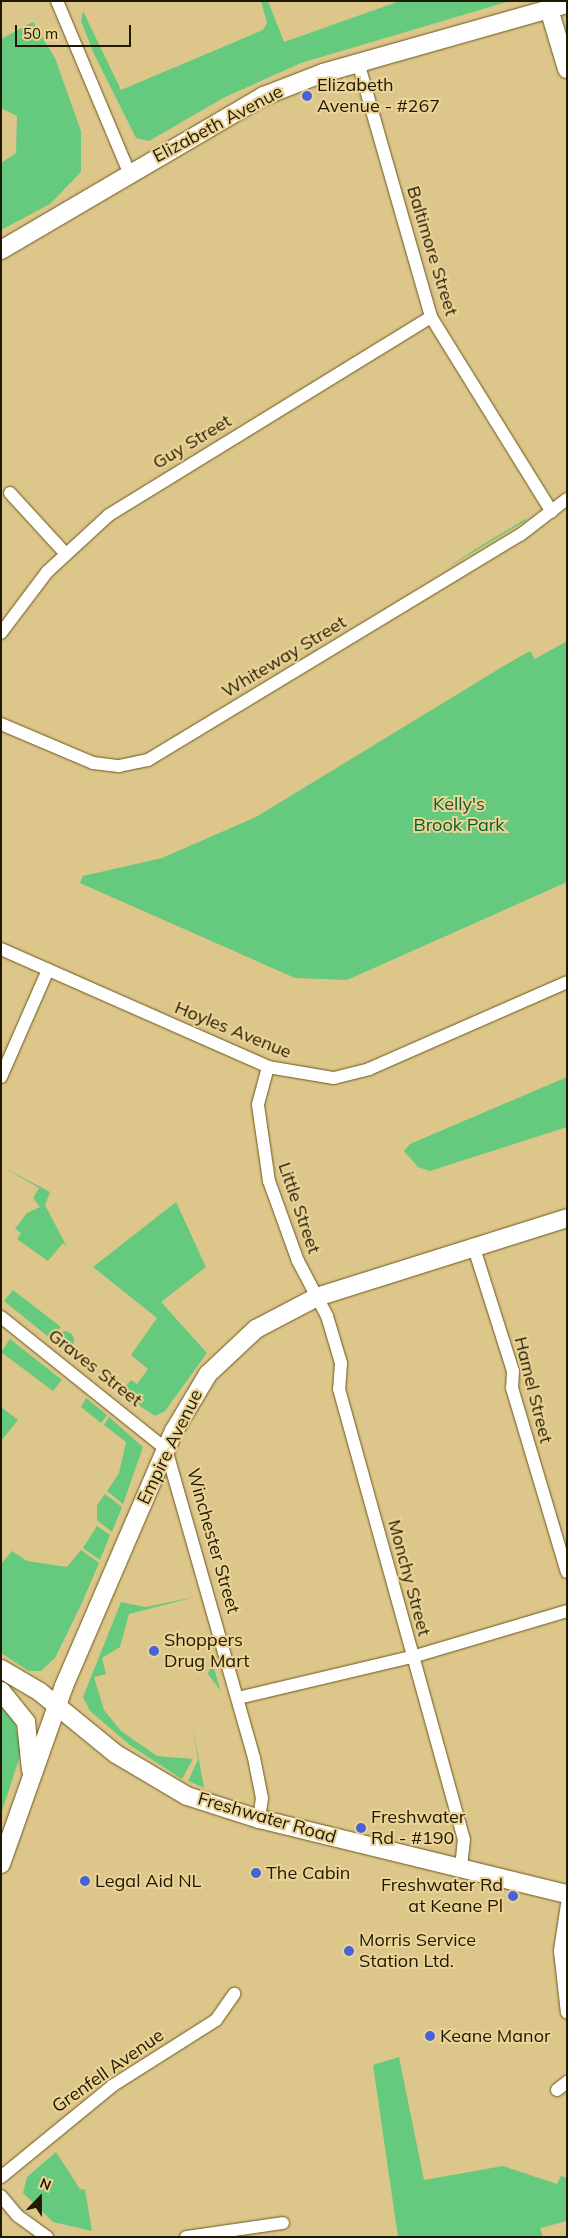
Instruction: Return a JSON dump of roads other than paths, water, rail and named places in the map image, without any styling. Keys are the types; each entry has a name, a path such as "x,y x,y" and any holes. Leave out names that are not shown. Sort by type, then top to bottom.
{"main road":[{"name":"Elizabeth Avenue","path":"1,250 129,172 264,96 358,62 567,4"},
{"path":"548,8 567,69"},
{"name":"Empire Avenue","path":"1,1864 58,1707 166,1449 197,1389 224,1357 274,1317 317,1297 473,1245 567,1218"},
{"name":"Freshwater Road","path":"1,1669 58,1707 166,1786 259,1819 461,1870 567,1894"},
{"path":"1,1691 28,1726 33,1780"}],"street":[{"path":"57,1 129,172"},
{"name":"Baltimore Street","path":"358,62 431,317 552,512"},
{"name":"Guy Street","path":"1,633 65,553 139,495 431,317"},
{"path":"10,493 65,553"},
{"name":"Whiteway Street","path":"1,724 93,763 119,766 148,760 552,512 567,499"},
{"name":"Hoyles Avenue","path":"1,949 268,1067 334,1078 352,1075 567,982"},
{"path":"1,1077 48,970"},
{"name":"Little Street","path":"268,1067 258,1105 264,1158 281,1221 317,1297"},
{"name":"Hamel Street","path":"473,1245 513,1371 512,1388 567,1572"},
{"name":"Monchy Street","path":"317,1297 341,1363 340,1389 412,1657 464,1839 461,1870"},
{"name":"Graves Street","path":"1,1317 166,1449"},
{"name":"Winchester Street","path":"166,1449 238,1698 262,1798 259,1819"},
{"path":"238,1698 412,1657 567,1611"},
{"path":"567,1904 560,1951 567,2013"},
{"name":"Grenfell Avenue","path":"1,2177 112,2086 216,2020 234,1994"},
{"path":"1,2196 18,2216 46,2237"},
{"path":"186,2237 283,2224"}],"place":[{"name":"Elizabeth Avenue - #267","path":"307,96"},
{"name":"Shoppers Drug Mart","path":"154,1651"},
{"name":"Freshwater Rd - #190","path":"361,1828"},
{"name":"The Cabin","path":"256,1873"},
{"name":"Legal Aid NL","path":"85,1881"},
{"name":"Freshwater Rd at Keane Pl","path":"513,1896"},
{"name":"Morris Service Station Ltd.","path":"349,1951"},
{"name":"Keane Manor","path":"430,2036"}],"park label":[{"name":"Kelly's Brook Park","path":"459,815"}]}
